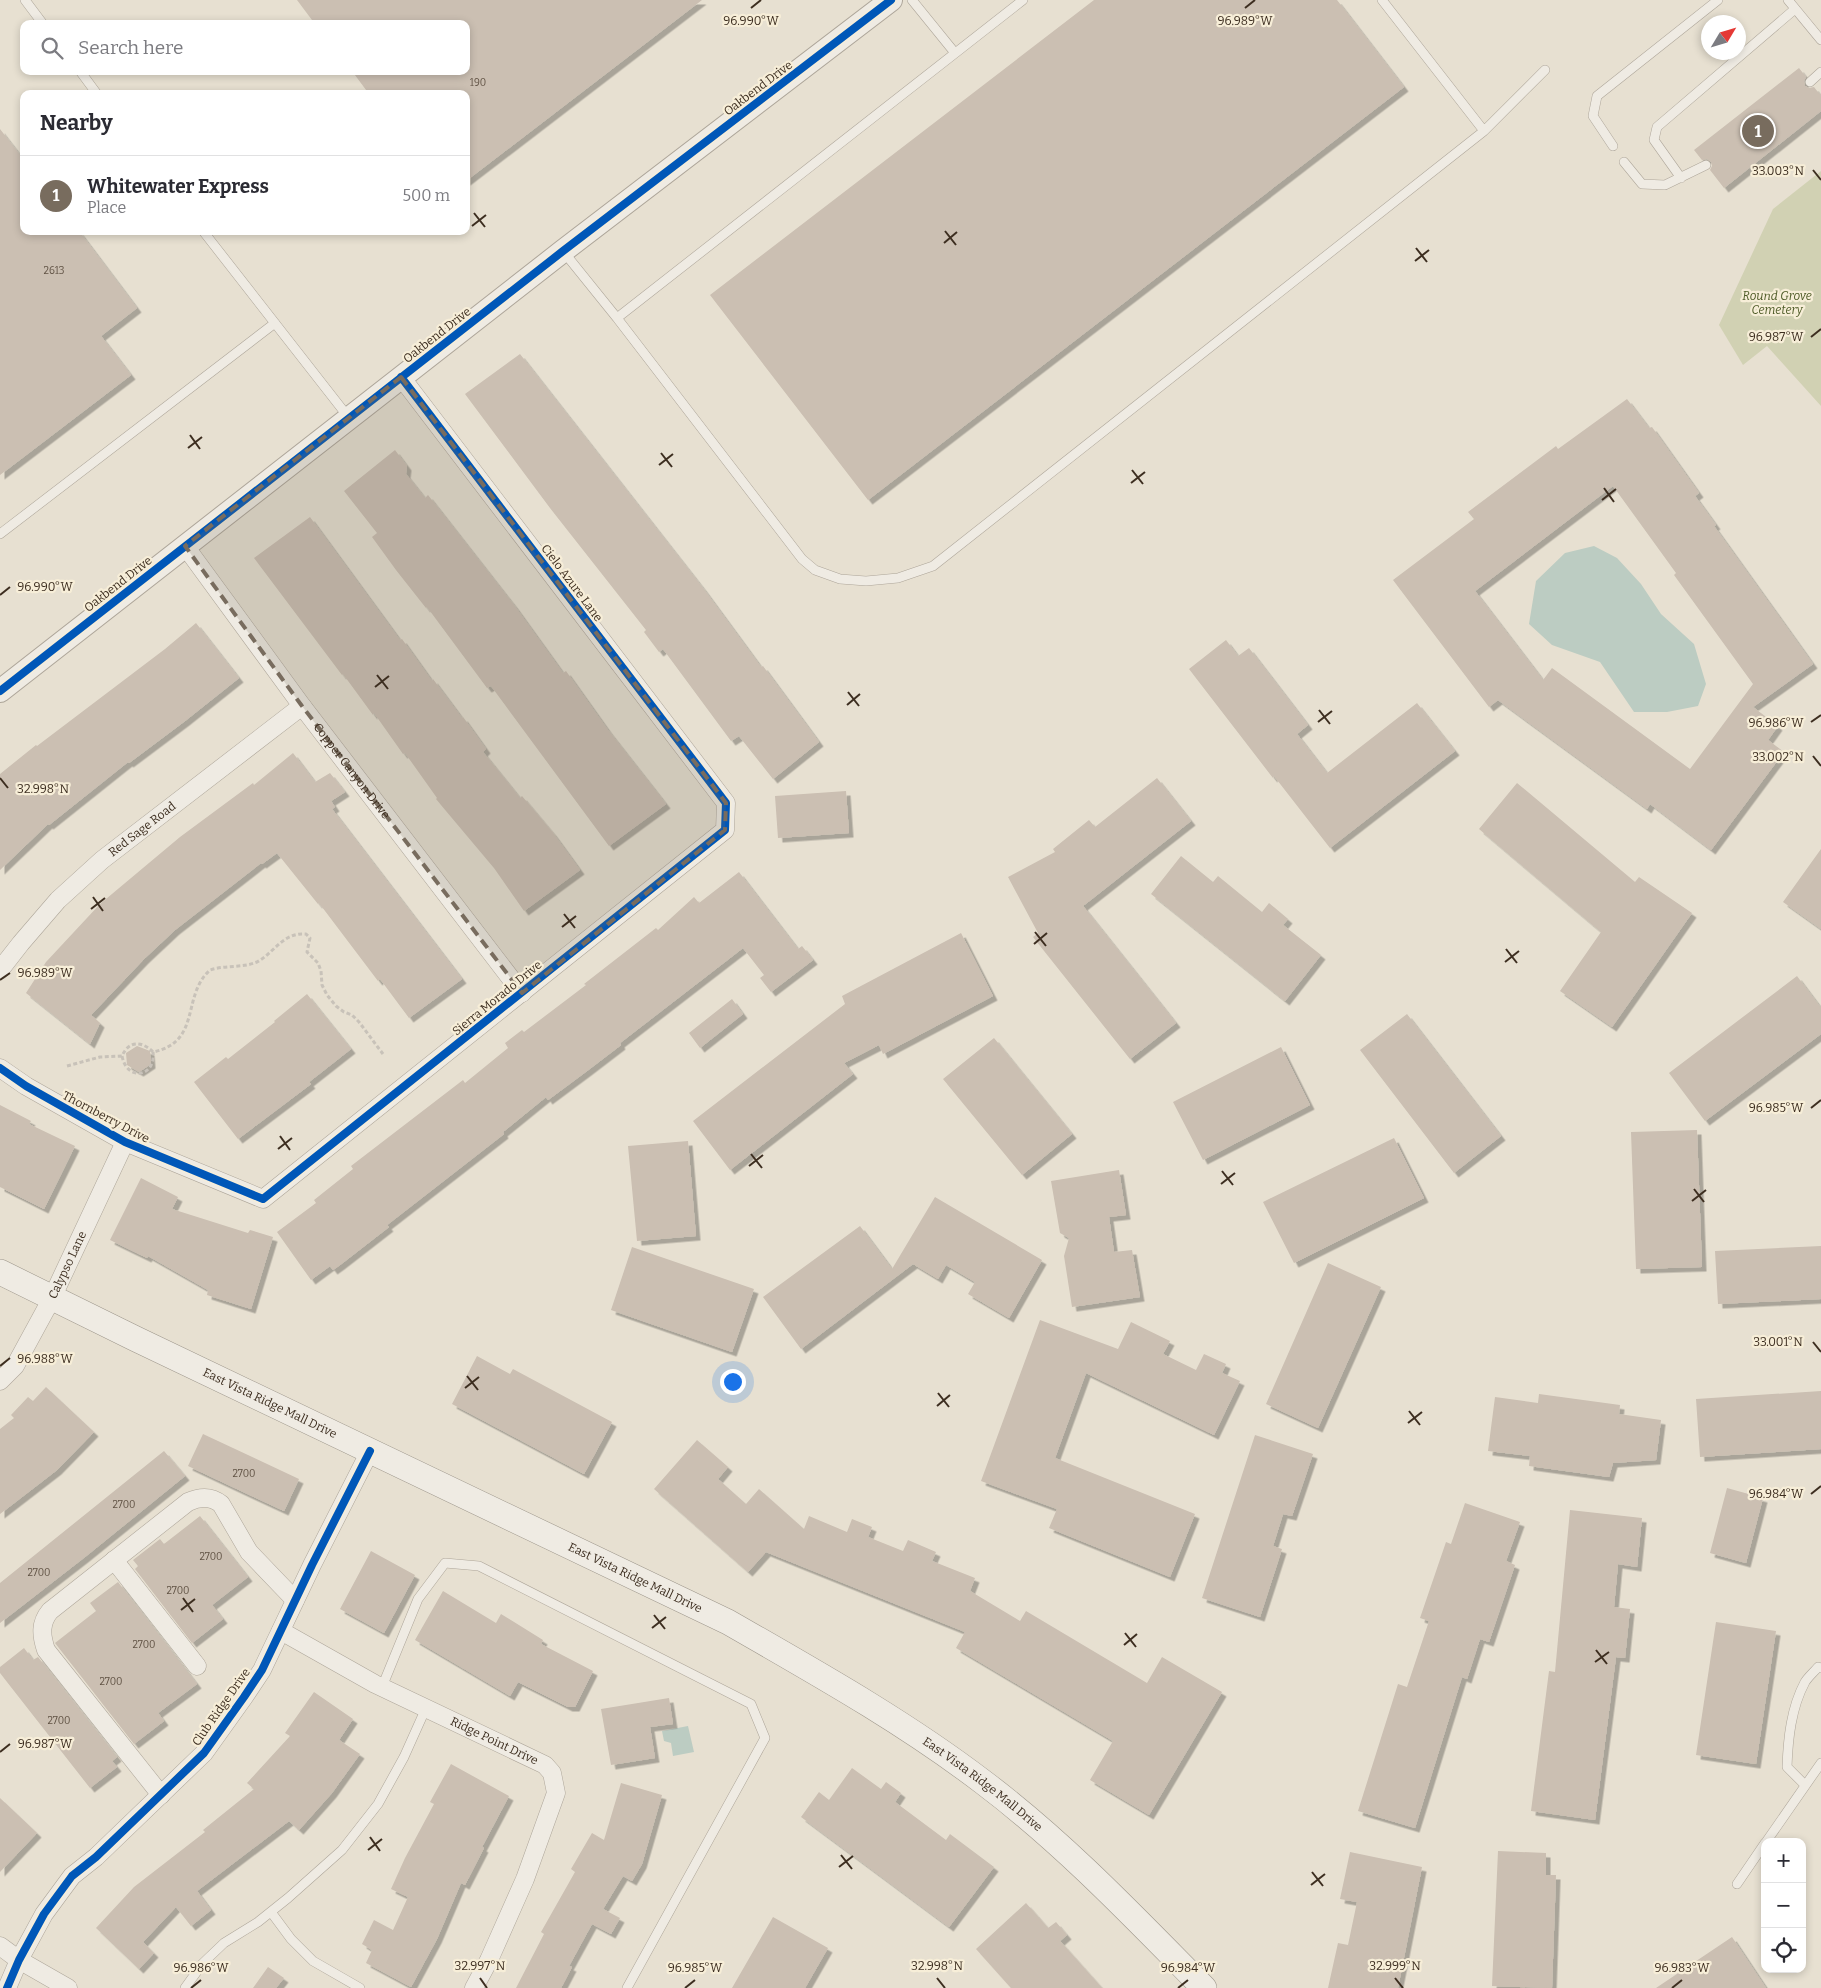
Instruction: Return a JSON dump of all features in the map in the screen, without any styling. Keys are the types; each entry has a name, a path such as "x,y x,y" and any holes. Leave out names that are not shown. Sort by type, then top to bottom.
{"main road":[{"name":"East Vista Ridge Mall Drive","path":"0,1272 728,1622 896,1721 983,1782 1039,1827 1123,1905 1204,1988"}],"street":[{"name":"Oakbend Drive","path":"0,691 563,251 891,0"},
{"name":"Cielo Azure Lane","path":"401,377 726,803"},
{"name":"Copper Canyon Drive","path":"185,546 302,706 522,992"},
{"name":"Red Sage Road","path":"0,970 58,900 102,860 302,706"},
{"name":"Sierra Morado Drive","path":"263,1199 724,830 726,803"},
{"name":"Thornberry Drive","path":"0,1068 26,1086 125,1142 263,1199"},
{"name":"Calypso Lane","path":"0,1380 15,1366 52,1298 125,1142"},
{"name":"Club Ridge Drive","path":"7,1988 19,1960 44,1914 72,1876 96,1857 204,1753 262,1670 370,1451"},
{"path":"161,1795 46,1650 42,1634 44,1617 188,1502 202,1498 216,1500 221,1504 233,1521 249,1552 295,1600"},
{"path":"114,1560 197,1666"},
{"name":"Ridge Point Drive","path":"281,1631 382,1687 545,1765 552,1773 556,1793 525,1879 489,1960 474,1988"},
{"path":"0,1946 19,1960 68,1988"}],"lane":[{"path":"24,0 40,20"},
{"path":"912,0 955,54"},
{"path":"617,318 1023,0"},
{"path":"1382,0 1484,131"},
{"path":"1613,146 1593,116 1597,96 1718,0"},
{"path":"1788,0 1821,40"},
{"path":"1681,178 1654,140 1657,127 1795,9"},
{"path":"563,251 617,318 802,559 815,570 840,579 866,581 898,578 933,566 1484,131 1545,70"},
{"path":"1810,82 1821,72"},
{"path":"83,75 94,90"},
{"path":"1624,162 1642,184 1665,185 1706,165"},
{"path":"206,235 349,418"},
{"path":"0,534 275,323"},
{"path":"382,1687 418,1599 445,1563 480,1566 751,1704 765,1738 627,1988"},
{"path":"1805,1785 1788,1767 1788,1747 1792,1718 1805,1681 1818,1667 1821,1668"},
{"path":"185,1988 203,1963 224,1943 271,1912 342,1850 378,1804 404,1757 426,1708"},
{"path":"1768,1838 1821,1762"},
{"path":"1737,1884 1761,1849"},
{"path":"271,1912 291,1940 313,1962 360,1988"}],"path":[{"path":"153,1052 165,1050 178,1042 185,1028 200,983 210,970 253,963 265,958 280,943 299,933 306,934 310,938 307,952 318,963 321,971 322,985 327,995 336,1006 352,1015 359,1022 383,1054"},
{"path":"139,1043 148,1047 153,1052 154,1058 151,1065 145,1071 138,1074 129,1071 123,1064 122,1056 124,1050 130,1045 139,1043"},
{"path":"67,1066 100,1057 122,1056"}],"highlighted area":[{"path":"401,377 726,803 725,830 522,993 302,706 185,546"}],"green space":[{"name":"Round Grove Cemetery","path":"1821,171 1821,406 1767,346 1743,365 1719,325 1773,209"}],"shaded area":[{"path":"1594,546 1617,558 1641,584 1661,614 1694,644 1706,684 1698,706 1667,712 1634,712 1600,662 1552,645 1529,624 1536,581 1565,553"},
{"path":"688,1726 694,1752 673,1756 671,1743 664,1741 662,1731"}],"building":[{"path":"297,0 702,0 470,178 470,90 366,90 355,75 470,75 470,20 312,20"},
{"path":"1094,0 1337,0 1404,87 868,500 710,295"},
{"path":"1799,68 1806,77 1804,81 1805,86 1809,88 1814,87 1821,96 1821,111 1724,188 1710,170 1711,162 1707,159 1702,160 1694,150"},
{"path":"0,129 20,155 20,235 82,235 137,308 101,336 131,375 0,475"},
{"path":"520,354 703,588 819,742 773,779 739,736 731,741 663,649 659,652 644,632 646,630 550,508 465,394"},
{"path":"1627,399 1649,428 1652,427 1699,493 1695,496 1716,525 1714,526 1813,664 1753,707 1778,726 1768,740 1784,752 1711,850 1650,804 1647,809 1498,700 1489,707 1393,580 1474,519 1468,512 1556,446 1558,449","holes":["1613,486 1676,573 1674,575 1753,684 1690,769 1552,668 1543,680 1475,591"]},
{"path":"395,450 407,466 406,474 425,498 428,495 514,605 563,673 566,671 608,730 666,804 609,846 491,686 487,688 427,607 396,570 372,537 377,533 344,491"},
{"path":"310,517 400,640 402,639 432,681 433,679 463,717 486,749 483,752 520,798 522,796 553,833 580,870 524,911 494,868 436,799 405,753 403,754 374,713 373,715 254,558"},
{"path":"196,623 239,678 48,824 0,870 0,774 165,649"},
{"path":"1226,640 1238,656 1249,648 1308,725 1297,734 1327,773 1417,703 1455,751 1330,848 1189,669"},
{"path":"293,753 315,782 330,773 345,792 331,801 335,807 332,809 462,979 409,1018 380,979 378,981 319,903 277,853 261,863 175,930 144,959 91,1015 100,1023 90,1044 26,993 46,962 100,904 180,837 253,783 254,785"},
{"path":"1157,778 1191,821 1083,906 1176,1023 1130,1059 1033,937 1038,933 1008,877 1055,852 1053,849 1089,820 1095,827"},
{"path":"1517,783 1635,882 1639,877 1692,913 1612,1027 1560,991 1601,932 1479,829"},
{"path":"846,791 849,833 778,838 775,796"},
{"path":"1821,849 1821,929 1783,902"},
{"path":"1181,856 1213,882 1218,876 1262,912 1269,903 1288,919 1283,925 1321,955 1285,1001 1151,894"},
{"path":"739,872 798,949 802,946 813,960 771,992 760,978 764,975 743,948 620,1043 621,1045 587,1071 548,1100 546,1097 503,1132 504,1134 387,1225 389,1227 340,1265 333,1270 330,1266 311,1280 277,1232 316,1203 314,1200 353,1169 351,1166 463,1080 465,1083 508,1048 505,1043 522,1030 524,1032 586,985 584,984 656,928 658,930 694,897 699,903"},
{"path":"961,933 993,996 883,1054 879,1045 844,1063 853,1074 730,1170 693,1121 845,1004 842,996"},
{"path":"1797,976 1821,1008 1821,1034 1705,1121 1669,1073"},
{"path":"307,994 351,1049 309,1082 311,1084 238,1139 194,1082 226,1057 228,1059"},
{"path":"732,999 743,1014 700,1048 689,1033"},
{"path":"1407,1014 1501,1136 1454,1173 1360,1050"},
{"path":"994,1038 1072,1134 1022,1175 943,1079"},
{"path":"137,1046 150,1051 151,1064 139,1072 127,1065 126,1053"},
{"path":"1281,1047 1310,1105 1203,1160 1173,1102"},
{"path":"0,1105 31,1121 29,1124 75,1146 44,1209 0,1187"},
{"path":"1697,1130 1702,1267 1636,1269 1631,1132"},
{"path":"1394,1138 1424,1198 1294,1263 1263,1202"},
{"path":"688,1141 696,1236 637,1241 628,1146"},
{"path":"1119,1170 1126,1215 1109,1217 1114,1252 1132,1250 1140,1297 1072,1307 1064,1256 1069,1238 1060,1233 1051,1181"},
{"path":"141,1178 178,1197 172,1209 248,1233 250,1230 273,1237 251,1309 207,1295 208,1290 148,1256 147,1258 110,1240"},
{"path":"935,1197 1042,1260 1009,1318 968,1294 975,1282 946,1265 938,1279 913,1264 801,1349 763,1297 860,1226 892,1269"},
{"path":"1821,1246 1821,1299 1718,1304 1715,1251"},
{"path":"632,1247 754,1289 732,1352 611,1310"},
{"path":"1328,1263 1381,1287 1318,1428 1266,1404"},
{"path":"1040,1320 1118,1349 1131,1322 1170,1341 1163,1354 1196,1370 1204,1354 1226,1364 1222,1373 1240,1381 1214,1435 1086,1373 1055,1458 1195,1514 1170,1577 1049,1528 1057,1509 981,1481"},
{"path":"477,1356 510,1374 513,1369 612,1422 584,1474 452,1404"},
{"path":"46,1387 94,1432 57,1470 0,1514 0,1429 14,1418 11,1415 28,1397 33,1401"},
{"path":"1821,1391 1821,1449 1700,1457 1696,1399"},
{"path":"1539,1394 1620,1405 1619,1414 1661,1420 1656,1460 1613,1463 1609,1477 1529,1466 1530,1456 1488,1451 1495,1397 1538,1403"},
{"path":"203,1434 299,1479 284,1511 188,1466"},
{"path":"1255,1435 1313,1454 1292,1516 1283,1514 1273,1546 1282,1549 1260,1617 1202,1598"},
{"path":"697,1440 728,1467 718,1479 746,1504 759,1489 804,1529 809,1516 847,1532 852,1519 872,1527 868,1537 903,1551 908,1540 936,1552 932,1561 975,1578 970,1591 1020,1621 1026,1611 1147,1683 1162,1657 1222,1692 1149,1815 1090,1780 1113,1741 956,1648 965,1632 766,1552 748,1572 654,1489"},
{"path":"164,1451 185,1476 0,1623 0,1583"},
{"path":"1727,1488 1763,1498 1746,1563 1710,1553"},
{"path":"1465,1503 1520,1522 1506,1561 1515,1565 1489,1642 1480,1639 1467,1679 1462,1677 1415,1828 1358,1811 1398,1684 1407,1687 1429,1621 1420,1618 1446,1542 1451,1544"},
{"path":"1570,1510 1642,1518 1637,1567 1618,1564 1614,1607 1630,1609 1625,1658 1616,1657 1595,1820 1531,1811 1549,1671 1555,1672"},
{"path":"200,1516 248,1577 212,1605 223,1619 192,1643 135,1569 138,1566 133,1560 160,1539 164,1544"},
{"path":"371,1551 415,1575 384,1633 340,1609"},
{"path":"118,1582 197,1684 158,1713 164,1721 134,1744 55,1643 96,1611 90,1603"},
{"path":"443,1591 496,1623 501,1614 543,1640 541,1644 593,1671 575,1707 568,1707 518,1682 510,1696 415,1640"},
{"path":"1716,1622 1776,1631 1756,1764 1696,1755"},
{"path":"24,1648 33,1660 38,1657 117,1757 112,1761 117,1767 90,1788 0,1673 0,1667"},
{"path":"314,1692 353,1719 339,1740 360,1754 332,1793 299,1830 289,1821 197,1891 211,1910 191,1926 176,1907 143,1942 154,1953 139,1969 96,1928 134,1887 205,1832 203,1830 254,1789 247,1783 290,1736 285,1733"},
{"path":"669,1698 673,1724 650,1727 655,1758 611,1765 601,1709"},
{"path":"451,1764 509,1796 482,1847 484,1848 465,1885 461,1883 437,1939 411,1987 366,1963 372,1950 362,1944 374,1920 393,1930 408,1897 391,1889 405,1858 434,1804 430,1802"},
{"path":"852,1768 881,1789 886,1782 901,1793 895,1802 946,1840 950,1834 994,1867 949,1927 801,1817 819,1792 829,1800"},
{"path":"621,1783 662,1795 642,1864 632,1881 623,1876 603,1909 620,1918 611,1934 592,1924 569,1966 572,1967 561,1988 516,1988 544,1934 541,1932 575,1872 571,1869 592,1833 604,1840"},
{"path":"0,1798 37,1833 0,1872"},
{"path":"1498,1851 1546,1853 1546,1875 1556,1875 1552,1988 1492,1986"},
{"path":"1350,1852 1422,1867 1398,1988 1328,1988 1338,1943 1348,1945 1357,1902 1340,1899"},
{"path":"1026,1903 1048,1928 1056,1922 1067,1935 1060,1941 1102,1988 1011,1988 976,1949"},
{"path":"773,1917 828,1948 805,1988 732,1988"},
{"path":"1732,1937 1766,1988 1656,1988"},
{"path":"268,1967 284,1978 276,1988 253,1988"}],"cycle path":[{"path":"0,691 563,251 891,0"},
{"path":"0,1068 26,1086 125,1142 263,1199 725,830 726,803 401,377"},
{"path":"7,1988 19,1960 44,1914 72,1876 96,1857 204,1753 244,1697 262,1670 312,1565 370,1451"}],"place":[{"name":"Whitewater Express","path":"1758,131"}]}
